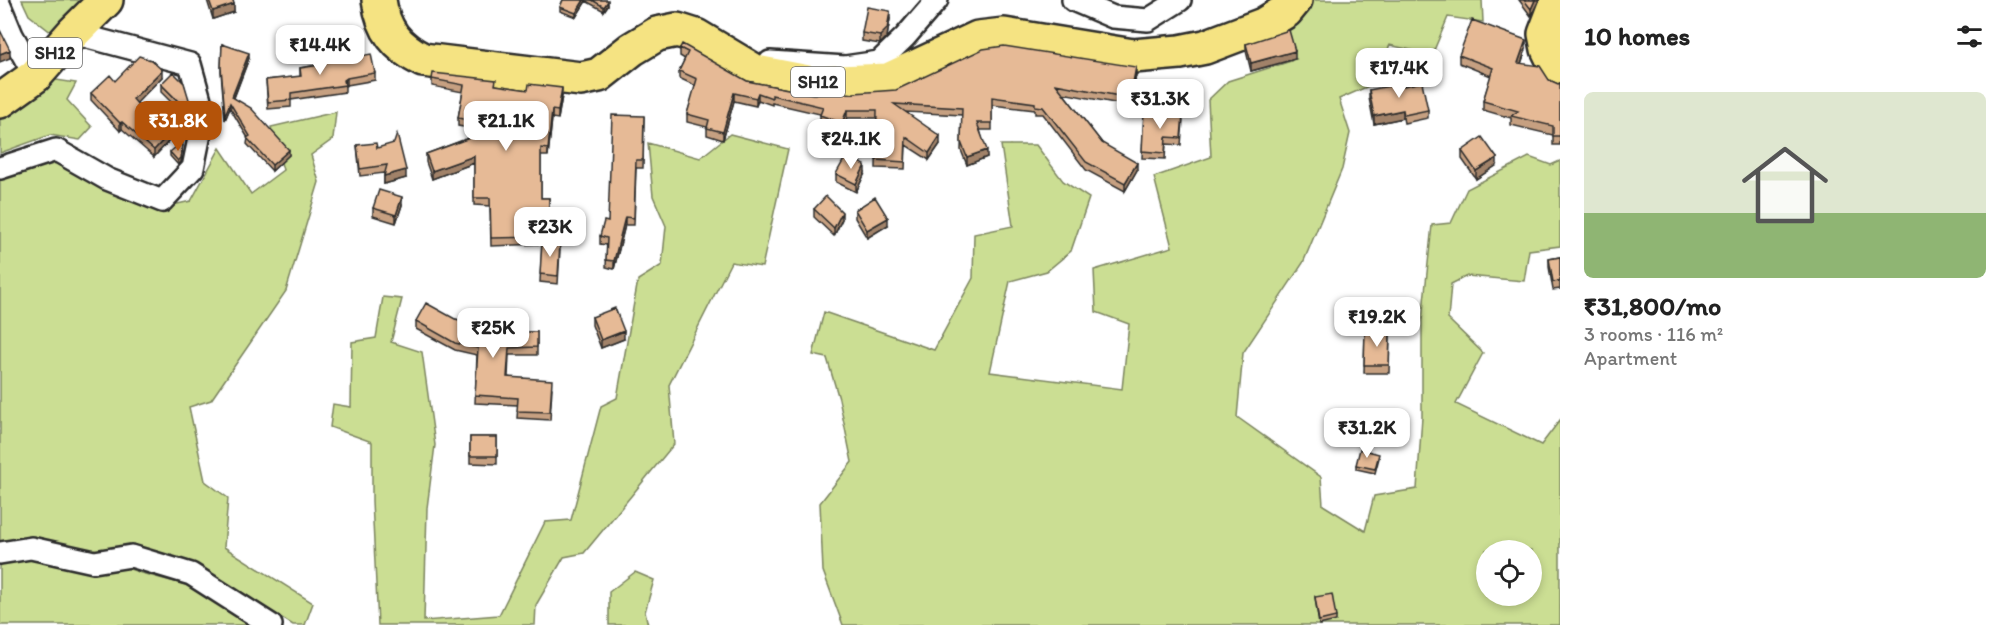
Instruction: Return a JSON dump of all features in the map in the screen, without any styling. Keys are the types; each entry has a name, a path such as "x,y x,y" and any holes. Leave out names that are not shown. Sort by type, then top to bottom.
{"main road":[{"name":"SH12","path":"0,101 35,76 106,0"},
{"name":"SH12","path":"379,0 380,11 393,38 406,52 423,60 581,79 599,75 632,49 657,34 677,30 696,36 756,72 813,83 888,80 978,38 1004,35 1133,56 1180,52 1205,47 1263,25 1287,11 1295,0"},
{"path":"1558,0 1545,34 1548,49 1560,74"}],"street":[{"path":"736,61 845,67 879,62 905,37 937,0"},
{"path":"1073,0 1113,17 1148,20 1180,0"},
{"path":"0,6 12,35 35,76"},
{"path":"0,168 56,150 107,179 162,201 193,168 204,114 190,64 73,33"},
{"path":"0,553 31,548 94,562 131,556 192,574 271,625"}],"green space":[{"path":"22,0 89,0 52,33 29,15"},
{"path":"1309,0 1482,0 1483,22 1448,17 1432,55 1390,45 1369,86 1339,99 1350,133 1342,169 1303,263 1243,353 1237,417 1321,477 1323,505 1365,531 1374,496 1417,489 1422,417 1422,321 1432,225 1451,223 1467,189 1529,157 1551,165 1560,161 1560,246 1529,250 1524,281 1467,276 1451,284 1448,319 1483,353 1456,404 1541,445 1560,420 1560,625 843,625 823,571 820,503 852,462 839,399 827,358 813,355 824,312 934,350 973,278 974,234 1013,226 1001,145 1036,145 1063,181 1089,198 1071,251 1047,271 1010,281 990,372 1122,389 1129,324 1096,312 1094,270 1172,247 1154,177 1211,157 1208,100 1228,81 1291,61 1280,33"},
{"path":"37,77 76,83 67,100 92,127 80,140 50,135 0,153 0,110"},
{"path":"336,112 333,139 311,155 319,182 286,291 211,400 189,407 205,481 228,498 224,547 313,603 305,625 293,625 199,566 162,553 132,546 88,555 0,543 0,174 60,157 164,207 191,201 220,148 251,194 283,170 271,127"},
{"path":"730,134 788,149 762,267 731,262 669,385 674,444 584,553 564,557 536,605 535,625 378,625 372,501 372,442 330,427 333,404 351,407 352,342 376,338 383,297 402,299 391,342 422,352 435,445 427,508 424,621 499,615 545,522 571,520 601,406 617,398 638,280 662,265 666,226 653,196 648,143 700,158"},
{"path":"29,555 119,565 198,588 248,625 0,625 0,560"},
{"path":"635,572 654,580 645,612 648,625 609,625 609,592"}],"building":[{"path":"209,0 233,0 234,4 213,11"},
{"path":"563,0 584,0 576,13 560,7"},
{"path":"592,0 607,0 608,1 604,7"},
{"path":"1524,0 1535,0 1531,9"},
{"path":"867,7 890,11 887,29 880,36 862,33"},
{"path":"1472,20 1526,40 1518,63 1540,66 1549,80 1560,83 1560,136 1553,136 1553,126 1511,116 1518,111 1483,101 1493,68 1459,55"},
{"path":"0,30 10,50 0,54"},
{"path":"1289,30 1295,51 1251,63 1246,44"},
{"path":"222,44 249,53 232,97 251,108 289,150 272,165 247,138 250,136 230,103 225,115 221,67"},
{"path":"682,44 747,81 813,94 854,94 896,90 983,49 1004,46 1136,67 1130,98 1056,84 1102,143 1137,163 1125,183 1086,162 1043,107 1035,106 1035,103 992,97 992,123 977,123 987,150 967,157 961,142 962,108 894,104 940,136 929,153 906,137 905,162 876,160 877,110 847,110 842,123 820,115 823,107 772,95 772,98 758,93 756,98 734,93 723,132 707,128 709,120 687,114 697,79 679,71 688,52 680,48"},
{"path":"343,54 344,59 371,54 375,73 347,78 344,80 345,85 291,93 291,100 268,102 266,80 301,76 300,68 319,65 318,58"},
{"path":"139,56 151,60 162,70 133,99 139,106 137,107 168,135 154,150 122,122 120,123 91,93 110,75 115,81"},
{"path":"173,72 184,83 191,106 187,110 161,84"},
{"path":"433,73 496,80 495,85 528,90 529,84 562,88 558,111 552,110 548,149 541,148 541,198 549,198 548,237 491,238 490,198 474,198 474,156 432,171 426,154 500,127 458,118 464,85 432,79"},
{"path":"1422,82 1428,110 1404,115 1403,110 1374,116 1369,90"},
{"path":"1144,111 1183,114 1181,138 1166,137 1165,153 1142,151"},
{"path":"612,115 644,116 643,160 636,160 634,218 625,217 614,261 606,260 607,238 600,236 604,221 608,222"},
{"path":"397,134 406,170 384,176 387,165 360,169 357,145 376,143 377,148 394,143"},
{"path":"1482,137 1497,158 1476,171 1462,151"},
{"path":"183,141 181,158 178,161 170,152"},
{"path":"846,156 865,165 856,184 836,174"},
{"path":"379,190 402,197 396,215 373,208"},
{"path":"826,196 842,212 834,228 814,209"},
{"path":"875,197 888,218 867,230 855,210"},
{"path":"542,241 560,242 558,276 540,274"},
{"path":"1560,257 1560,281 1553,282 1549,259"},
{"path":"426,303 455,319 516,332 537,332 537,347 509,348 507,377 552,380 550,412 517,411 518,398 475,395 478,348 455,343 416,321"},
{"path":"615,308 624,331 601,340 592,317"},
{"path":"1365,331 1390,332 1389,365 1364,365"},
{"path":"470,437 497,437 497,456 470,456"},
{"path":"1360,449 1379,454 1375,469 1356,465"},
{"path":"1332,594 1336,617 1319,621 1315,597"}]}
